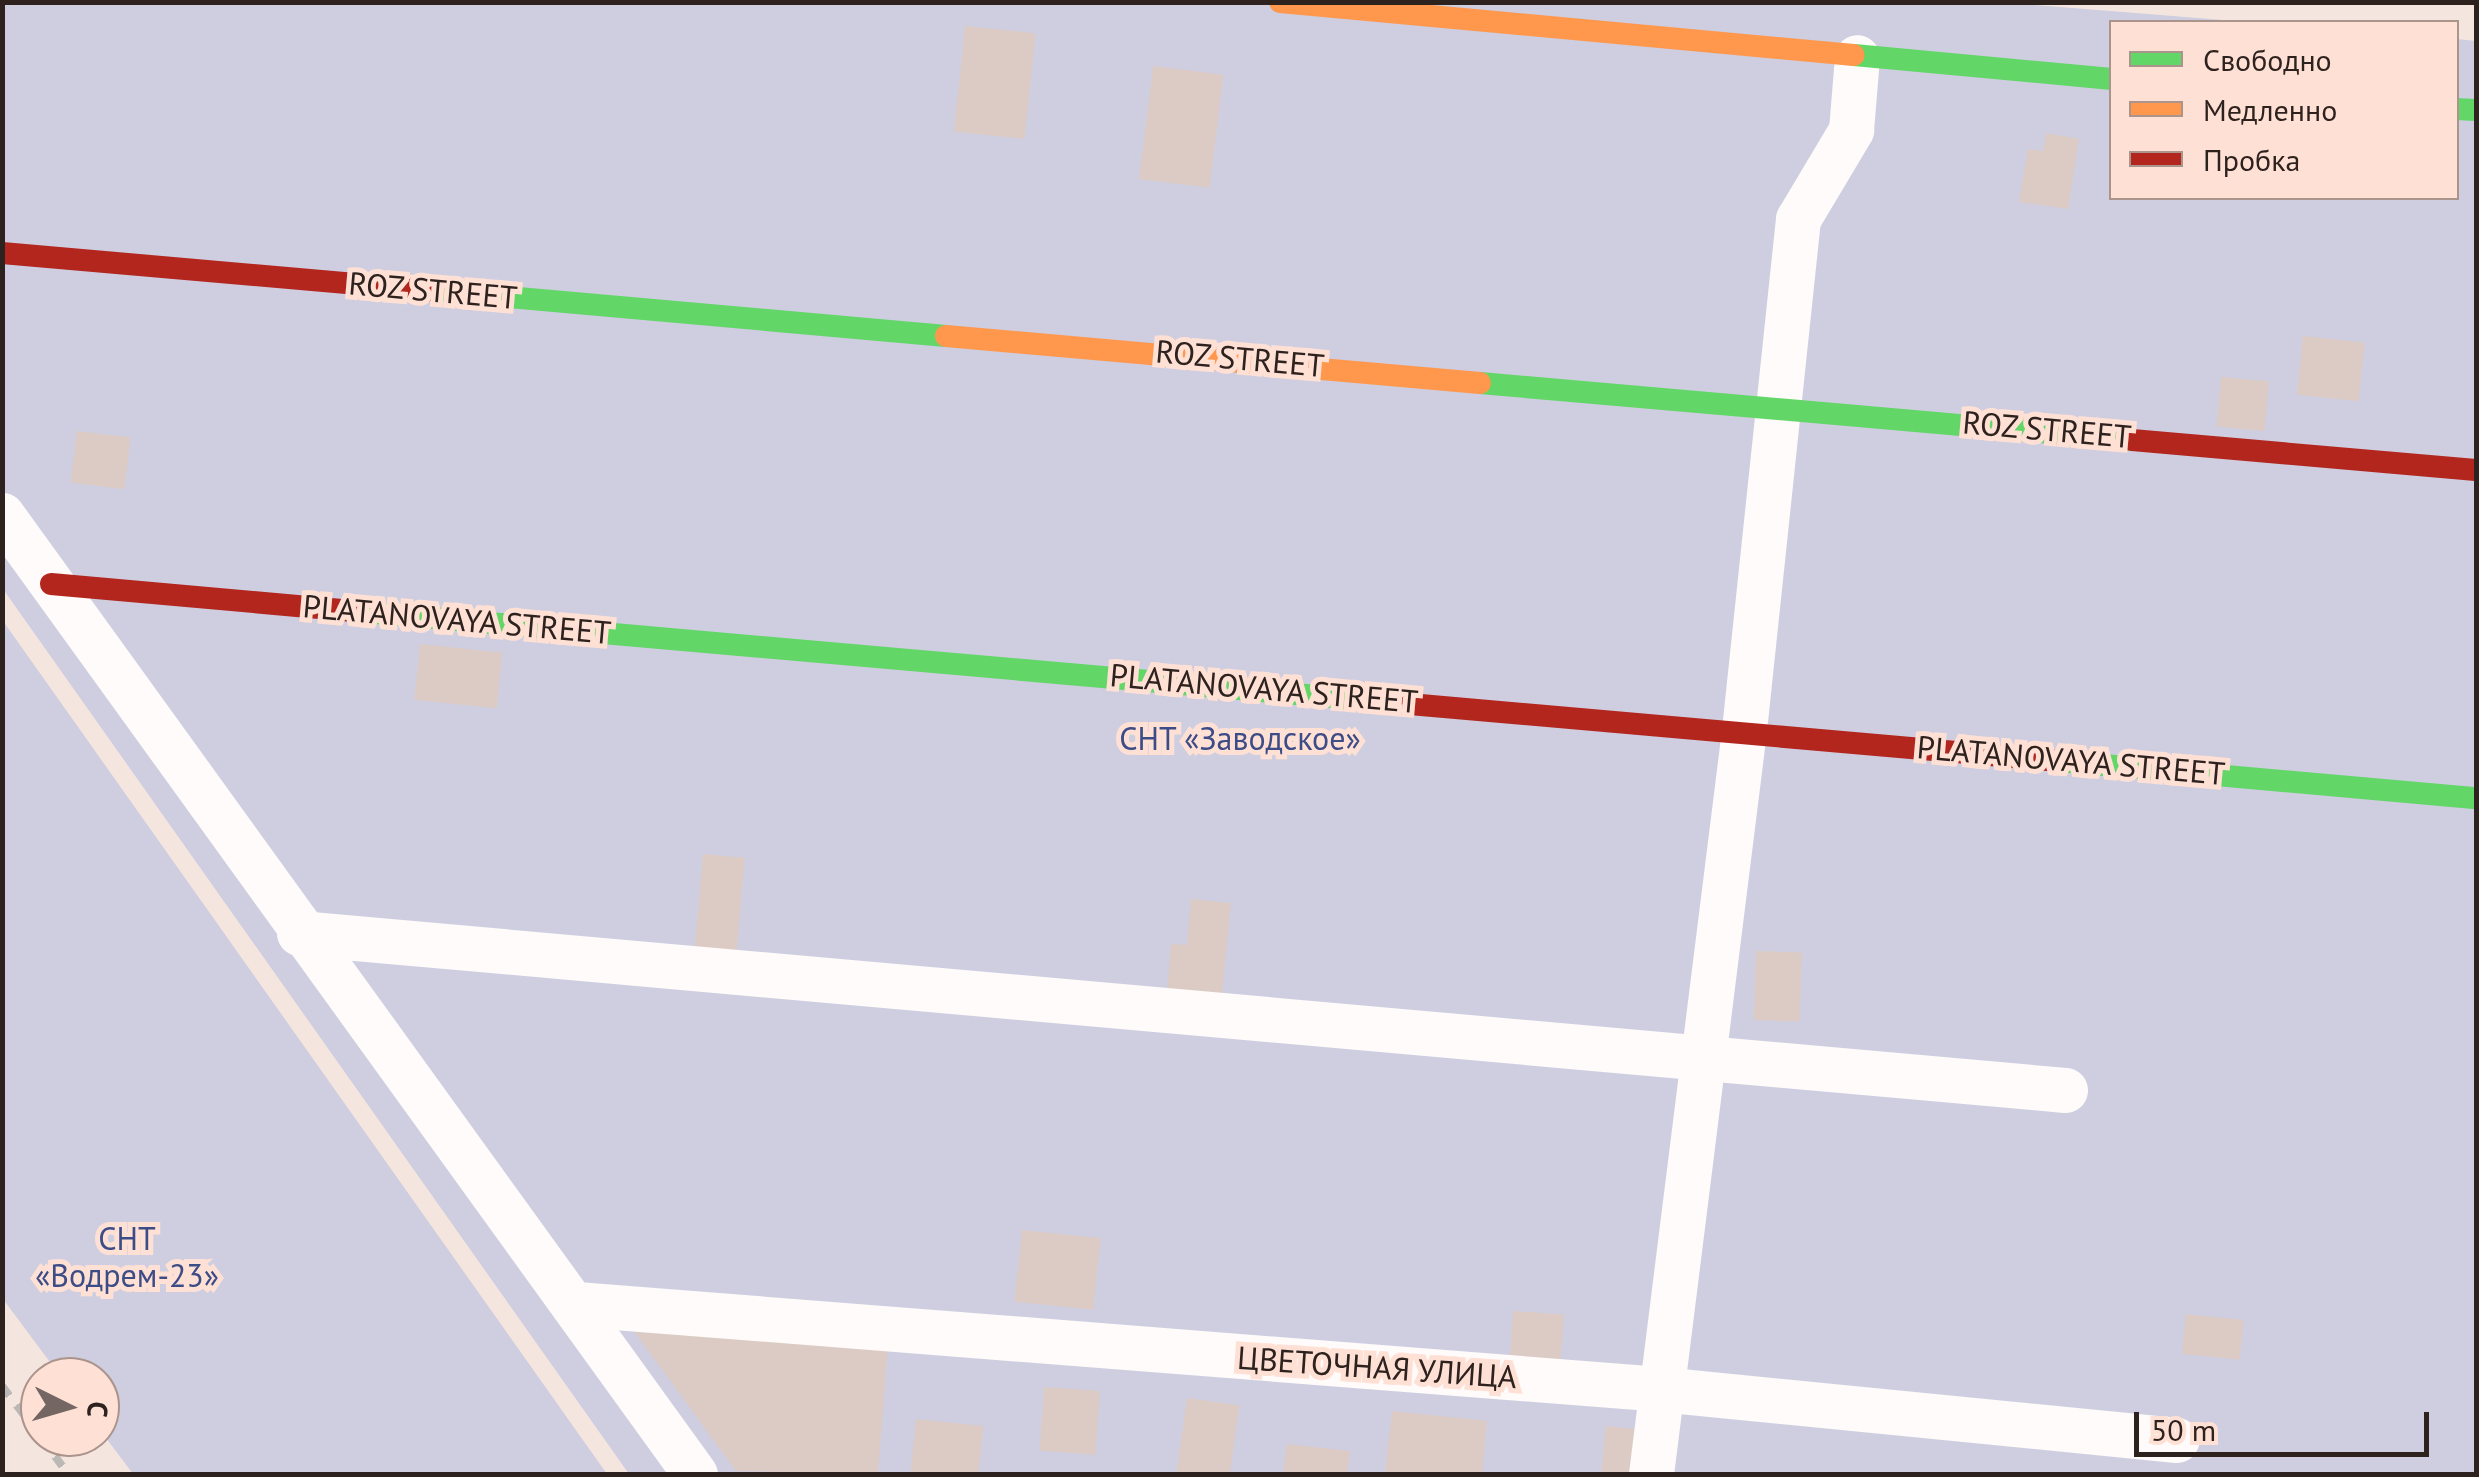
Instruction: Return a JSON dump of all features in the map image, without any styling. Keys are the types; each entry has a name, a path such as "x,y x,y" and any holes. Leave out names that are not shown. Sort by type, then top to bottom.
{"street":[{"path":"1280,2 2109,79"},
{"path":"1651,1474 1744,730 1798,219 1850,130 1857,57"},
{"name":"ROZ STREET","path":"2,253 1777,404 2476,470"},
{"path":"2,515 299,933 576,1304 695,1474"},
{"name":"PLATANOVAYA STREET","path":"52,584 1744,730 2476,798"},
{"path":"299,933 1703,1061 2066,1090"},
{"name":"ЦВЕТОЧНАЯ УЛИЦА","path":"576,1304 1660,1389 2176,1440"}],"green space":[{"name":"СНТ «Заводское»","path":"1999,2 2223,20 2109,20 2109,200 2459,200 2459,39 2476,41 2476,1474 629,1474 3,589 2,3"},
{"name":"СНТ «Водрем-23»","path":"2,621 607,1474 133,1474 120,1457 120,1357 46,1357 3,1299"}],"building":[{"path":"965,26 1036,33 1025,139 954,131"},
{"path":"1153,66 1223,75 1210,188 1139,179"},
{"path":"2046,133 2079,139 2068,209 2019,202 2028,149 2043,151"},
{"path":"2303,336 2365,342 2358,401 2297,395"},
{"path":"2221,377 2269,381 2264,431 2217,427"},
{"path":"77,431 131,438 124,489 71,483"},
{"path":"420,644 503,653 497,708 414,700"},
{"path":"703,854 745,858 737,951 695,948"},
{"path":"1191,899 1231,903 1222,995 1167,991 1171,944 1187,945"},
{"path":"1756,951 1802,953 1800,1022 1754,1020"},
{"path":"1022,1230 1101,1238 1093,1310 1014,1302"},
{"path":"1513,1311 1564,1315 1560,1365 1509,1362"},
{"path":"2186,1314 2244,1320 2240,1360 2182,1354"},
{"path":"631,1327 888,1345 878,1474 736,1471"},
{"path":"1044,1387 1100,1391 1095,1455 1040,1451"},
{"path":"1187,1398 1239,1405 1230,1474 1176,1474"},
{"path":"1392,1411 1487,1421 1482,1474 1385,1474"},
{"path":"916,1419 984,1426 979,1474 910,1474"},
{"path":"1606,1426 1645,1430 1640,1474 1601,1474"},
{"path":"1287,1444 1350,1451 1347,1474 1283,1474"}],"railway":[{"path":"2,1386 20,1410"},
{"path":"56,1457 68,1474"}],"traffic: fast":[{"path":"1854,55 2109,79"},
{"path":"2459,109 2476,110"},
{"path":"429,290 946,336"},
{"path":"1480,383 2132,440"},
{"path":"353,611 1364,700"},
{"path":"2059,761 2476,798"}],"traffic: slow":[{"path":"1280,2 1854,55"},
{"path":"946,336 1480,383"}],"traffic: jam":[{"path":"2,253 429,290"},
{"path":"2132,440 2476,470"},
{"path":"51,584 353,611"},
{"path":"1364,700 2059,761"}]}
